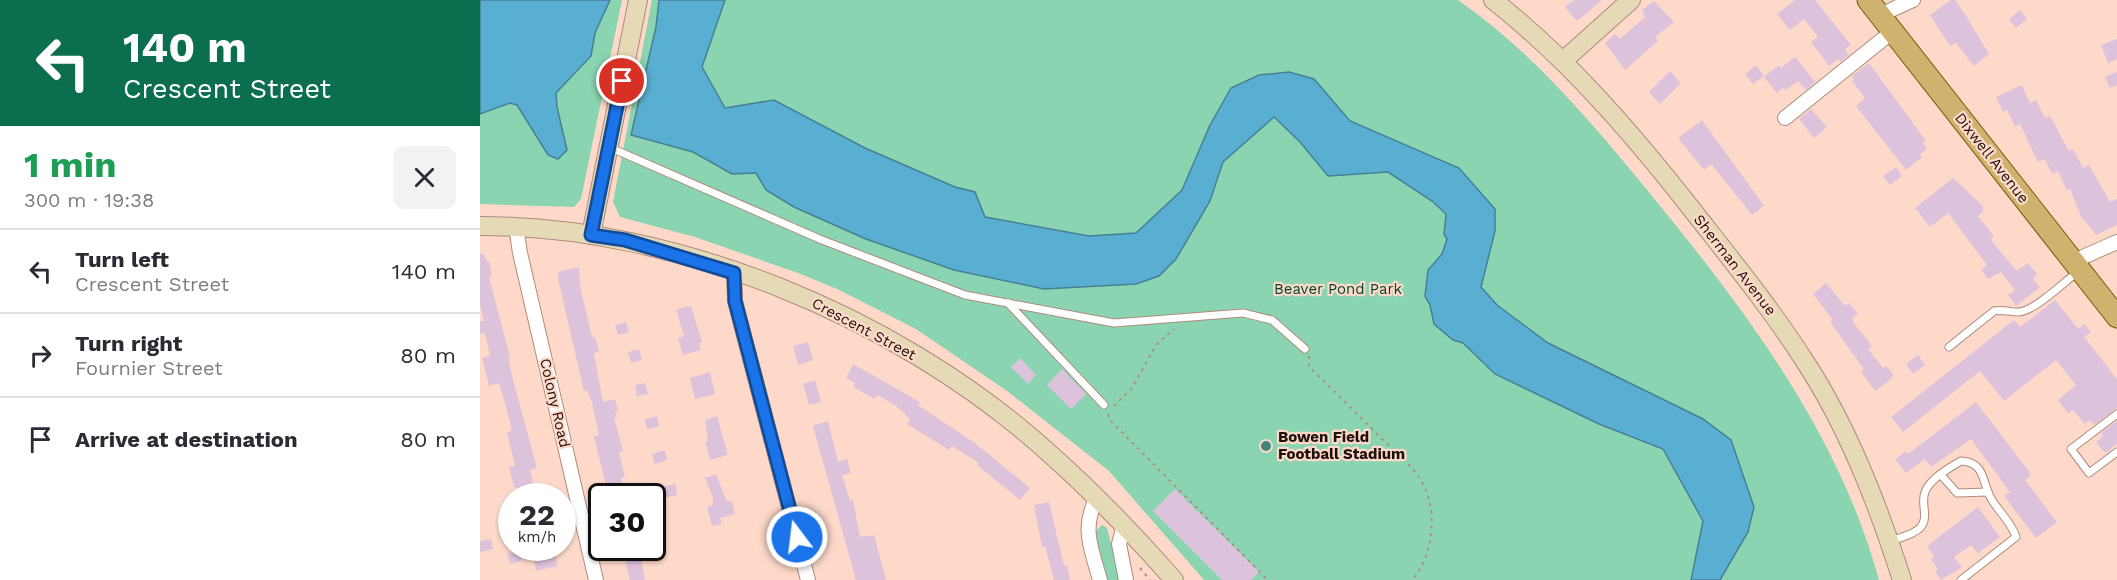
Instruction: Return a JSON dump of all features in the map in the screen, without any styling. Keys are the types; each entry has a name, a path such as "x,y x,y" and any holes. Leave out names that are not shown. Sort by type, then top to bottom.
{"main road":[{"name":"Dixwell Avenue","path":"1880,15 2117,316"}],"street":[{"path":"591,235 638,0"},
{"name":"Sherman Avenue","path":"1493,0 1563,61 1672,184 1776,318 1806,362 1841,428 1890,541 1902,580"},
{"path":"1563,61 1631,0"},
{"path":"1785,118 1880,15 1913,0"},
{"name":"Crescent Street","path":"480,226 516,226 625,240 734,273 806,299 886,339 946,374 1039,443 1097,497 1174,580"},
{"name":"Colony Road","path":"516,226 519,254 596,580"},
{"path":"2077,266 2117,242"},
{"path":"734,273 735,301 808,580"},
{"path":"1097,497 1088,514 1087,524 1100,580"},
{"path":"1124,525 1119,544 1126,580"}],"lane":[{"path":"608,147 822,240 965,295 1114,324 1243,313 1272,320 1305,349"},
{"path":"1949,347 1994,311 2002,309 2018,312 2028,309 2077,266"},
{"path":"1008,303 1104,405"},
{"path":"2117,414 2071,449 2089,473 2117,452"},
{"path":"1890,541 1917,531 1922,526 1925,520 1925,491 1956,464 1966,461 1986,478 1988,492 2016,537 1961,580"},
{"path":"1941,475 1957,492 1988,492"}],"path":[{"path":"1184,318 1156,345 1132,388 1107,413 1110,420 1268,580"},
{"path":"1305,349 1309,356 1309,367 1401,456 1419,477 1429,496 1432,523 1428,550 1419,572 1412,580"},
{"path":"1140,568 1150,580"}],"green space":[{"path":"480,0 622,0 581,199 574,207 480,204"},
{"name":"Beaver Pond Park","path":"652,0 1458,0 1512,43 1562,91 1630,169 1722,284 1786,377 1815,425 1862,526 1879,580 1204,580 1109,471 1007,391 916,329 837,289 798,273 695,237 620,217 613,202"},
{"path":"1102,525 1107,528 1120,580 1107,580 1095,532"}],"water":[{"path":"480,0 610,0 595,33 591,56 556,93 567,150 558,159 548,155 517,105 510,103 480,114"},
{"path":"659,0 725,0 702,67 725,108 774,100 865,148 955,187 975,192 985,217 1089,236 1136,233 1182,190 1210,125 1231,88 1259,75 1289,72 1314,79 1350,121 1459,168 1495,209 1495,231 1481,287 1497,305 1548,343 1703,419 1731,440 1754,507 1748,532 1720,580 1691,580 1703,521 1663,449 1599,424 1495,374 1463,343 1453,340 1434,324 1430,305 1425,296 1428,270 1442,254 1447,239 1444,234 1446,214 1432,201 1388,172 1328,176 1300,142 1274,117 1223,162 1210,201 1176,259 1159,276 1136,284 1044,289 954,270 866,239 794,207 766,190 756,173 732,174 693,152 631,135 656,27"}],"building":[{"path":"1574,0 1602,0 1577,21 1565,7"},
{"path":"1795,0 1815,0 1851,45 1845,49 1849,55 1829,66 1811,42 1818,37 1804,19 1790,30 1777,14"},
{"path":"1951,0 1955,0 1965,14 1989,54 1974,66 1956,43 1950,46 1930,15"},
{"path":"1654,1 1674,22 1655,37 1658,41 1625,70 1605,43 1615,34 1620,39 1645,17 1642,10"},
{"path":"2020,10 2027,19 2016,28 2009,19"},
{"path":"2117,39 2117,59 2108,63 2101,45"},
{"path":"1795,57 1815,82 1806,90 1798,81 1786,90 1783,87 1777,93 1764,77 1779,65 1781,68"},
{"path":"1869,63 1926,141 1923,143 1927,149 1920,154 1922,157 1906,170 1856,106 1865,98 1852,81 1854,79 1852,76"},
{"path":"1756,65 1764,76 1753,84 1745,74"},
{"path":"1670,71 1681,83 1660,104 1649,92"},
{"path":"2117,72 2117,85 2110,88 2105,77"},
{"path":"2022,85 2030,103 2036,100 2045,118 2050,116 2069,151 2073,149 2083,168 2089,165 2110,202 2117,199 2117,225 2096,235 2081,216 2070,189 2067,191 2058,171 2052,174 2045,159 2038,162 2020,124 2015,127 2007,110 2003,112 1996,97"},
{"path":"1811,109 1827,127 1814,138 1799,119"},
{"path":"1702,120 1764,206 1752,215 1713,166 1710,165 1704,170 1678,138"},
{"path":"1896,167 1902,176 1890,185 1883,176"},
{"path":"1953,178 1983,206 1983,212 1978,216 1994,236 1991,239 1994,244 2017,271 2028,263 2037,274 2033,279 2040,287 2016,306 2008,295 2015,290 2001,272 1988,279 1981,270 1987,265 1948,213 1930,227 1915,208"},
{"path":"480,254 484,254 486,261 489,261 492,276 489,277 510,357 508,358 513,380 537,468 530,470 533,483 513,483 509,467 515,466 507,432 512,431 499,383 489,386 482,358 490,356 485,333 480,334 480,322 484,321 480,305"},
{"path":"579,267 580,286 592,337 595,337 599,351 594,353 603,402 615,399 618,411 615,411 617,417 614,418 623,451 619,452 625,477 621,478 622,483 605,483 594,436 599,435 592,403 587,390 584,391 558,272"},
{"path":"1826,283 1845,306 1849,303 1858,314 1852,318 1872,346 1868,349 1883,368 1886,366 1893,374 1891,379 1875,391 1861,372 1864,369 1830,322 1833,320 1813,294"},
{"path":"2055,300 2078,329 2084,324 2091,332 2084,337 2117,379 2117,408 2094,425 2090,420 2085,424 2073,410 2068,413 2058,400 2076,385 2056,360 2004,401 1980,371 1903,432 1891,417 2014,320 2020,327"},
{"path":"691,306 702,342 699,343 701,350 683,355 678,338 684,336 676,309"},
{"path":"626,322 629,332 618,335 615,325"},
{"path":"808,342 813,360 798,365 793,346"},
{"path":"639,349 642,360 631,363 628,352"},
{"path":"1918,355 1925,365 1913,374 1906,364"},
{"path":"1020,358 1036,375 1028,384 1011,367"},
{"path":"853,364 920,402 918,405 975,443 1030,488 1020,500 977,465 979,463 952,446 949,450 907,424 910,419 896,406 878,395 875,399 853,387 855,383 846,378"},
{"path":"1062,369 1086,394 1071,409 1047,385"},
{"path":"710,372 715,394 695,399 690,378"},
{"path":"815,380 821,402 809,405 803,384"},
{"path":"645,383 648,394 637,396 635,385"},
{"path":"1976,402 2028,470 2031,476 2025,480 2057,522 2036,538 2004,496 2010,492 1971,439 1931,467 1925,459 1906,473 1895,459 1906,451 1908,454"},
{"path":"657,416 659,426 647,429 645,419"},
{"path":"717,416 728,455 710,460 705,442 708,441 705,420"},
{"path":"828,421 838,462 847,459 851,473 842,475 850,501 853,500 860,537 874,535 886,580 856,580 813,426"},
{"path":"2117,421 2117,444 2105,453 2096,442 2103,436 2101,433"},
{"path":"665,450 667,460 655,464 652,454"},
{"path":"716,474 728,502 732,501 735,514 720,518 722,524 712,526 707,507 713,505 713,498 705,478"},
{"path":"676,484 677,495 666,497 666,486"},
{"path":"1175,489 1259,572 1251,580 1222,580 1153,511"},
{"path":"1049,502 1064,566 1067,565 1070,580 1054,580 1045,546 1042,547 1034,505"},
{"path":"1978,507 2000,537 1978,553 1971,545 1954,557 1962,567 1941,580 1935,571 1938,569 1931,559 1934,556 1927,546"},
{"path":"491,539 493,549 480,552 480,541"},
{"path":"534,561 556,561 557,566 536,571"},
{"path":"625,561 641,561 645,580 630,580"}],"place":[{"name":"Bowen Field Football Stadium","path":"1266,446"}],"route":[{"path":"622,81 591,235 625,240 734,273 735,301 797,537"}]}
